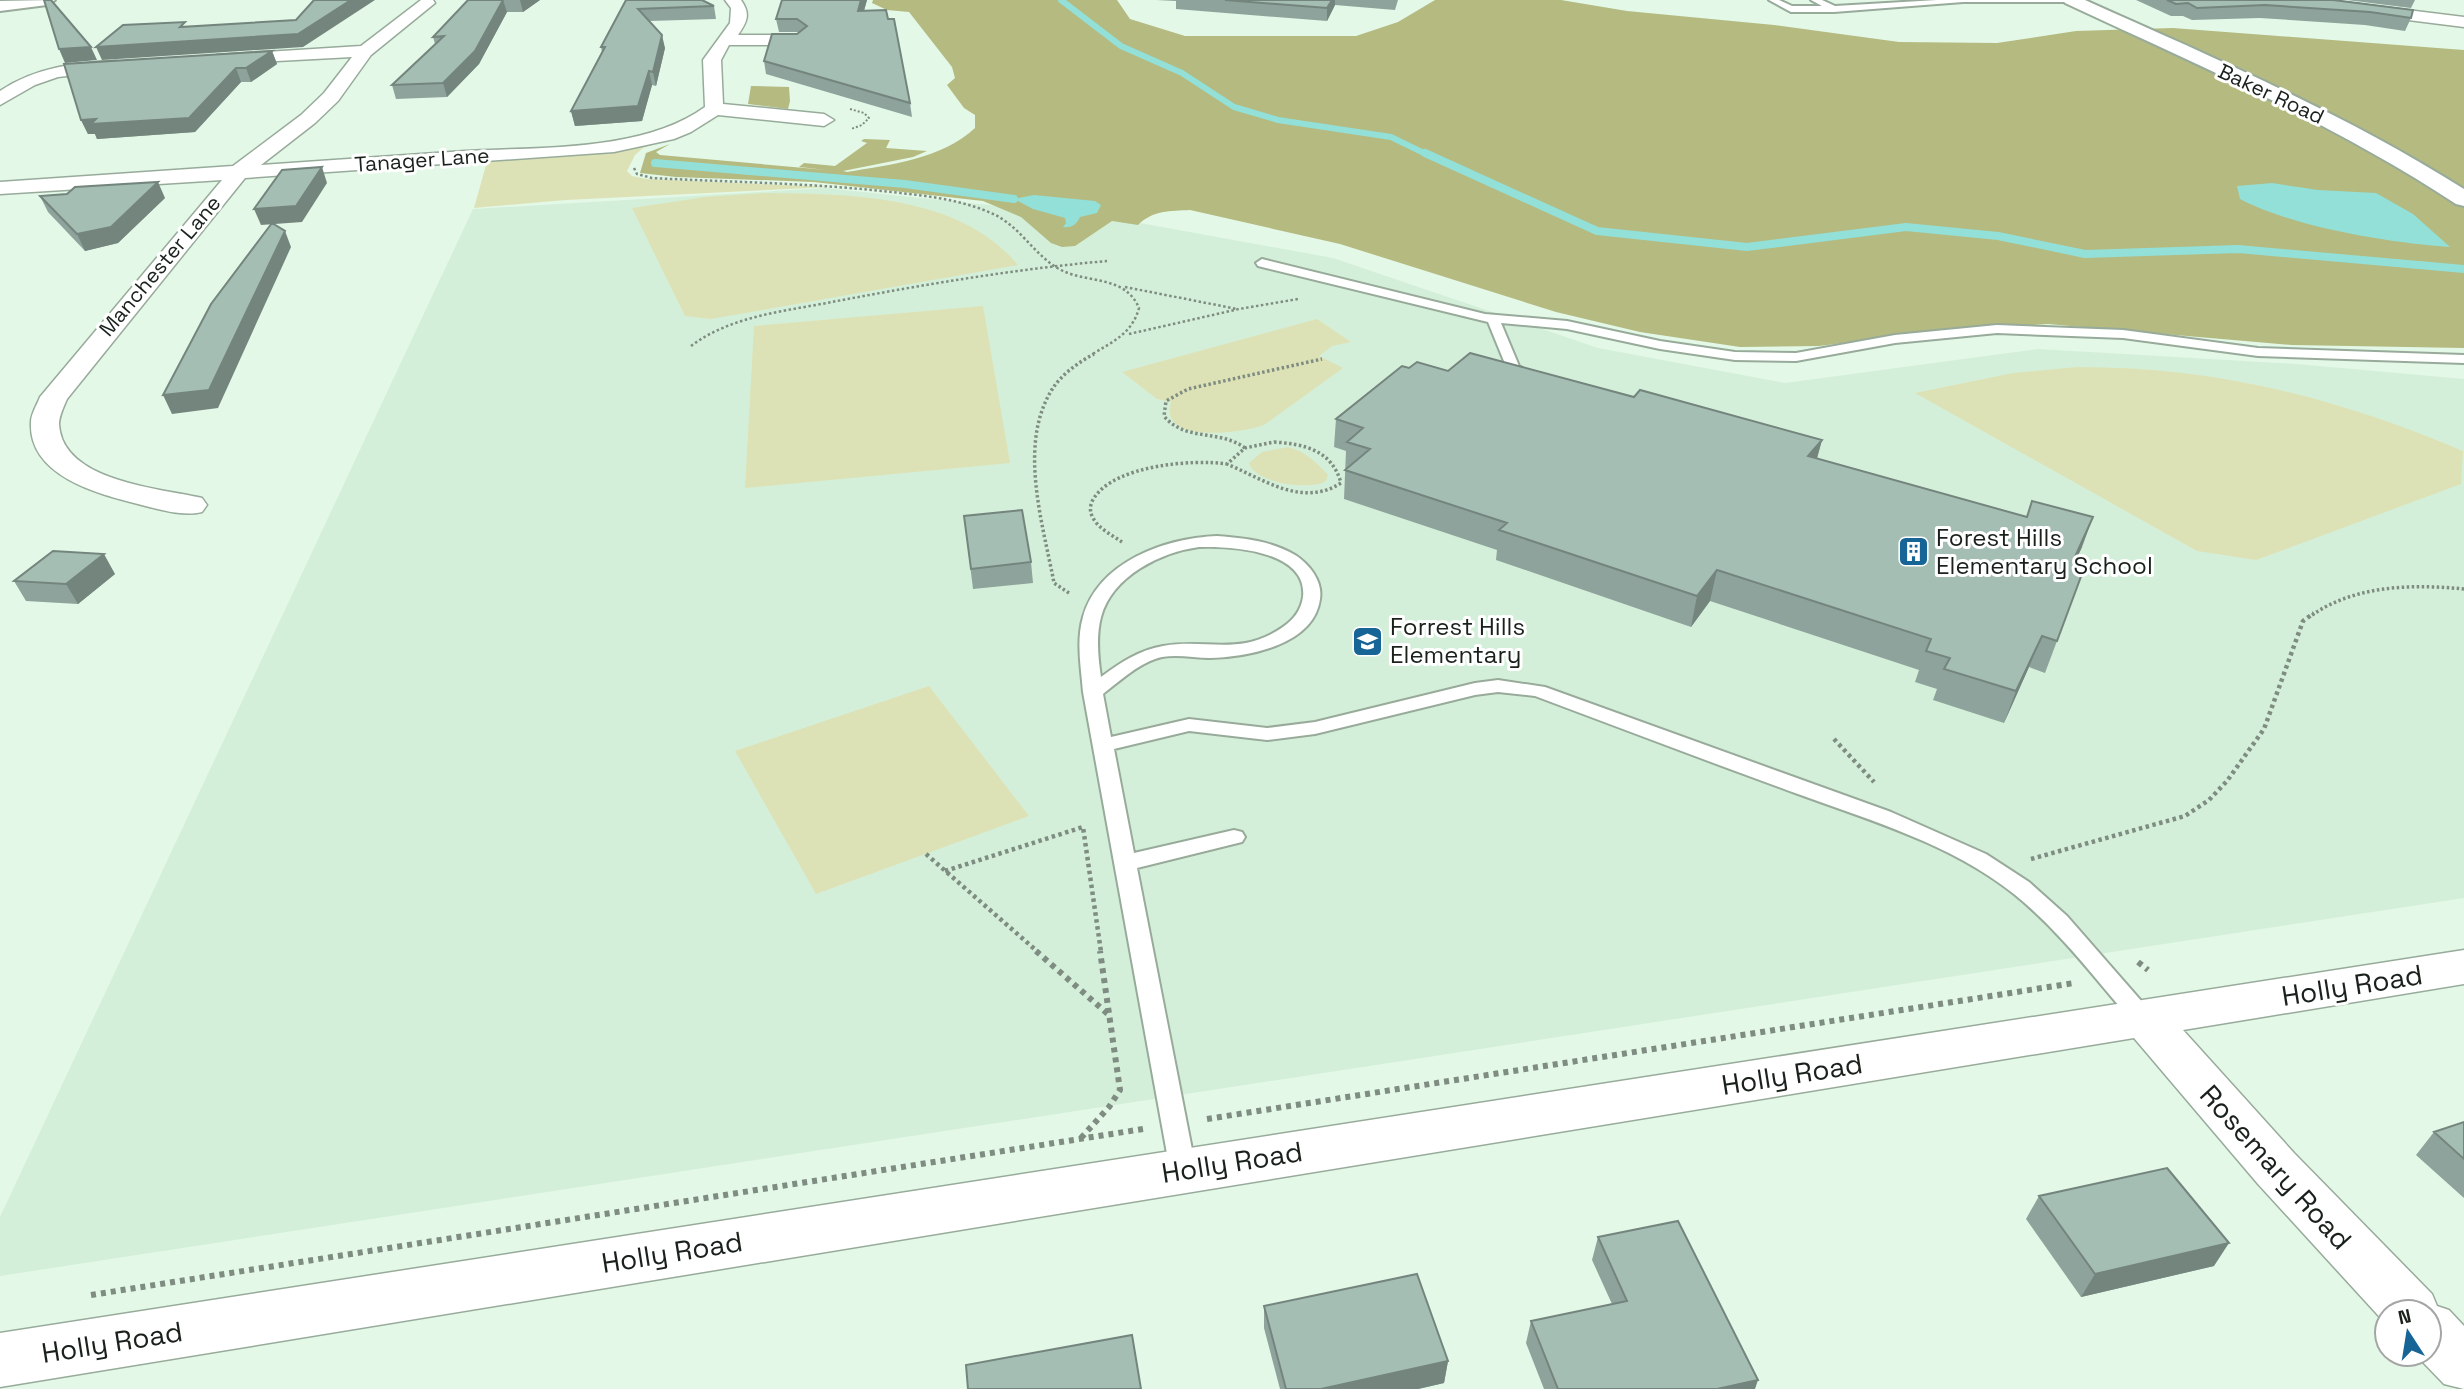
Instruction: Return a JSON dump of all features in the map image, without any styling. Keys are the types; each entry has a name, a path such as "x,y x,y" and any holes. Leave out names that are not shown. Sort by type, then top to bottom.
{"main road":[{"path":"0,4 15,0"},
{"path":"0,4 47,0"},
{"name":"Baker Road","path":"2072,0 2362,137 2422,171 2464,199"}],"street":[{"path":"733,0 741,13 740,23 724,40 712,62 714,109 824,120"},
{"path":"2072,0 2082,0"},
{"path":"2288,0 2464,22"},
{"name":"Manchester Lane","path":"191,505 101,484 68,467 49,446 45,422 54,397 240,171 308,119 331,97 365,51 427,4"},
{"path":"724,40 799,40"},
{"path":"205,61 365,51"},
{"path":"0,99 23,83 47,73 139,64"},
{"name":"Tanager Lane","path":"0,188 599,147 674,132 703,119 714,109"},
{"name":"Holly Road","path":"0,1360 1179,1147 2145,1019 2464,967"},
{"name":"Rosemary Road","path":"2145,1019 2244,1132 2399,1298"},
{"path":"2443,1343 2464,1365"}],"lane":[{"path":"1773,0 1791,9 1959,1 2072,0"},
{"path":"1815,0 1834,9"},
{"path":"1858,0 1872,7"},
{"path":"1262,263 1493,319 1567,325 1683,349 1769,357 1821,354 1942,332 1997,329 2123,334 2258,352 2464,359"},
{"path":"1493,319 1513,368 1523,375 1545,382"},
{"path":"1093,692 1131,663 1157,652 1241,650 1266,644 1288,633 1304,618 1311,605 1312,589 1308,575 1280,554 1237,542 1186,543 1162,550 1138,563 1110,586 1092,616 1088,642 1093,692 1179,1147"},
{"path":"1103,745 1189,725 1248,733 1315,728 1475,689 1498,686 1538,691 1884,818 1963,850 2002,874 2034,900 2145,1019"},
{"path":"1125,863 1234,837"}],"path":[{"path":"847,109 856,110 869,118 862,125 848,130"},
{"path":"634,165 637,174 652,178 817,184 953,200 1005,220 1026,236 1052,265 1074,275 1239,309"},
{"path":"691,346 708,333 746,319 931,283 1052,265 1107,261"},
{"path":"1124,287 1133,295 1139,308 1128,335"},
{"path":"1069,593 1054,583 1036,463 1041,416 1049,395 1063,376 1086,359 1128,335 1239,309 1303,298"},
{"path":"1245,448 1230,438 1200,436 1175,428 1164,416 1165,404 1169,398 1188,389 1322,359"},
{"path":"1128,546 1100,526 1091,516 1090,507 1099,488 1128,473 1227,464 1247,475 1301,492 1328,491 1341,482 1337,468 1315,449 1303,444 1274,442 1245,448 1227,464"},
{"path":"2029,860 2185,816 2209,800 2227,781 2264,729 2304,621 2318,609 2337,600 2397,588 2464,589"},
{"path":"944,870 1083,827 1120,1090 1109,1107 1081,1138"},
{"path":"926,854 1111,1016"},
{"path":"82,1296 1081,1138 1179,1147 2148,970"}],"shaded area":[{"path":"723,117 688,133 643,148 635,155 627,171 632,176 646,179 829,187 566,200 474,208 488,158 592,152 696,129"},
{"name":"Forrest Hills Elementary","path":"825,188 1113,218 1333,258 1598,348 1785,383 2038,349 2297,364 2464,379 2464,898 0,1276 0,1217 473,209"},
{"path":"765,193 866,198 934,211 965,224 994,242 1018,265 711,319 685,316 632,208 705,197"},
{"path":"983,306 1010,463 745,488 754,326"},
{"path":"1317,319 1351,342 1332,346 1319,356 1343,368 1264,425 1253,428 1205,433 1177,425 1170,416 1171,402 1157,399 1122,372"},
{"path":"2077,367 2128,368 2227,379 2369,415 2463,451 2461,484 2256,560 2197,551 1915,393 2013,373"},
{"path":"1288,447 1314,461 1328,475 1326,481 1308,485 1283,483 1261,476 1249,463 1262,452"},
{"path":"929,686 1029,816 816,894 735,751"}],"green space":[{"path":"873,0 1117,0 1130,19 1185,36 1356,36 1398,22 1435,0 1561,0 1627,11 1774,25 1899,42 1997,43 2076,31 2173,28 2464,50 2464,348 2292,345 2048,324 1931,332 1819,346 1740,347 1640,332 1556,312 1340,244 1190,210 1156,214 1138,225 1112,221 1075,246 1062,247 1051,243 1021,217 983,201 814,182 676,177 640,173 646,153 670,144 656,152 660,155 827,170 799,167 804,163 835,166 867,143 861,141 864,139 890,140 886,148 927,151 913,157 843,171 847,172 914,159 962,139 975,128 975,115 964,108 947,85 955,78 952,67 909,12 887,10 872,3"},
{"path":"751,86 789,87 788,109 748,104"}],"water":[{"path":"2272,183 2318,190 2376,193 2413,214 2450,247 2342,232 2287,218 2240,199 2237,186"},
{"path":"1034,195 1095,201 1101,205 1097,213 1080,217 1073,225 1063,227 1065,218 1033,209 1014,199"}],"building":[{"path":"44,0 51,0 91,47 59,49"},
{"path":"314,0 351,0 298,34 96,47 123,25 185,22 180,27 296,20"},
{"path":"468,0 503,0 475,51 443,83 392,85 444,36 433,37"},
{"path":"626,0 702,0 714,6 638,9 662,35 653,72 649,71 638,106 571,111 605,47 601,47"},
{"path":"782,0 861,0 858,11 886,10 888,19 894,19 910,103 764,61 772,34 797,34 807,26 797,19 776,19"},
{"path":"1225,0 1332,0 1327,8"},
{"path":"2167,0 2333,0 2413,10 2411,18 2370,12 2265,5 2197,8 2188,3 2176,4"},
{"path":"272,51 246,68 236,68 189,118 91,124 96,119 81,120 64,64"},
{"path":"322,167 296,206 254,209 282,170"},
{"path":"158,182 111,227 77,234 40,196 67,194 75,187"},
{"path":"272,223 285,231 209,390 163,395 211,304"},
{"name":"Forest Hills Elementary School","path":"1470,353 1634,397 1640,390 1822,440 1808,456 2027,517 2032,501 2093,517 2074,559 2086,563 2057,641 2042,636 2016,691 1944,669 1950,658 1926,651 1931,639 1717,570 1697,596 1499,530 1507,523 1345,470 1370,449 1347,442 1363,428 1336,419 1402,366 1409,368 1417,362 1448,371"},
{"path":"1022,510 1031,562 971,569 964,516"},
{"path":"53,551 104,554 66,584 14,581"},
{"path":"2464,1122 2464,1159 2434,1132"},
{"path":"2167,1168 2229,1243 2095,1274 2039,1196"},
{"path":"1678,1221 1758,1380 1717,1389 1558,1389 1531,1321 1627,1301 1598,1237"},
{"path":"1417,1274 1448,1361 1321,1389 1286,1389 1264,1306"},
{"path":"1132,1335 1141,1389 968,1389 966,1365"}],"waterway":[{"path":"1061,0 1121,46 1182,73 1234,107 1278,120 1391,137 1428,155"},
{"path":"1425,153 1597,231 1747,247 1906,227 1998,236 2085,254 2238,249 2464,269"},
{"path":"655,163 905,184 1014,199"}],"place":[{"name":"Forest Hills Elementary School","path":"1913,552"},
{"name":"Forrest Hills Elementary","path":"1367,641"}]}
